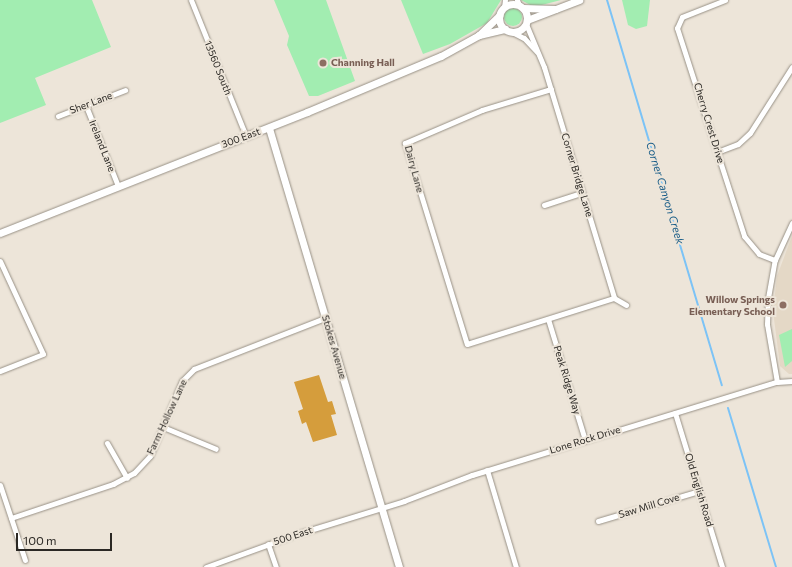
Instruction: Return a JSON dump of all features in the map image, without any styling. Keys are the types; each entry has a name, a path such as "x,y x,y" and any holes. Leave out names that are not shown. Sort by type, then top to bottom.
{"main road":[{"path":"555,9 520,4 504,4 499,16 508,30 520,30 526,22 579,0"},
{"path":"520,4 526,22"},
{"name":"300 East","path":"0,234 118,186 269,128 441,56 479,35 499,16"},
{"name":"300 East","path":"479,35 508,30"},
{"name":"Stokes Avenue","path":"269,128 399,567"}],"street":[{"name":"13560 South","path":"191,0 246,136"},
{"name":"Cherry Crest Drive","path":"725,0 684,16 677,24 744,236 759,254 775,260"},
{"name":"Corner Bridge Lane","path":"526,22 551,89 614,298"},
{"name":"Corner Bridge Lane","path":"508,30 524,38 537,52"},
{"path":"717,152 738,144 750,134 792,67"},
{"name":"Dairy Lane","path":"548,319 466,344 405,143 482,110 551,89"},
{"name":"Sher Lane","path":"58,116 125,90"},
{"name":"Ireland Lane","path":"86,106 118,186"},
{"path":"544,205 582,193"},
{"path":"777,382 767,324 769,285 775,260 792,224"},
{"path":"0,261 43,354 0,371"},
{"path":"548,319 614,298 626,305"},
{"name":"Farm Hollow Lane","path":"11,518 127,478 146,462 163,427 182,381 194,369 325,318"},
{"name":"Peak Ridge Way","path":"548,319 585,440"},
{"name":"Lone Rock Drive","path":"381,508 487,470 777,382 792,381"},
{"name":"Old English Road","path":"675,413 722,567"},
{"path":"163,427 216,449"},
{"path":"108,443 127,478"},
{"path":"487,470 516,567"},
{"path":"0,485 25,560"},
{"name":"Saw Mill Cove","path":"598,521 699,491"},
{"name":"500 East","path":"206,567 268,544 381,508"},
{"path":"268,544 276,567"}],"shaded area":[{"name":"Willow Springs Elementary School","path":"792,236 792,374 789,374 780,366 773,311 777,276"}],"green space":[{"path":"0,0 92,0 111,47 35,78 46,105 0,123"},
{"name":"Channing Hall","path":"274,0 326,0 355,81 318,96 309,96 287,45 289,36"},
{"path":"401,0 501,0 487,23 450,44 423,54"},
{"path":"521,0 561,0 534,7"},
{"path":"622,0 650,0 647,26 636,29 628,25"},
{"path":"513,8 519,11 522,17 519,23 513,26 507,23 504,17 507,11"},
{"path":"792,329 792,361 785,367 779,335"}],"building":[{"path":"319,375 328,402 332,401 336,414 331,415 337,435 313,442 306,422 302,424 298,411 303,409 294,382"}],"waterway":[{"name":"Corner Canyon Creek","path":"607,0 722,385"},
{"name":"Corner Canyon Creek","path":"728,408 776,567"}],"place":[{"name":"Channing Hall","path":"323,63"},
{"name":"Willow Springs Elementary School","path":"783,305"}]}
